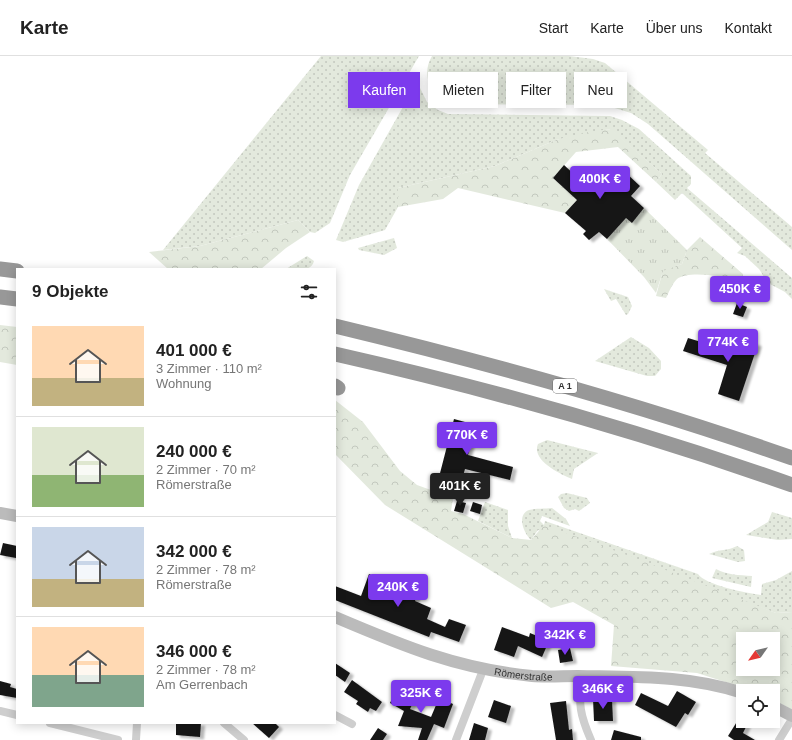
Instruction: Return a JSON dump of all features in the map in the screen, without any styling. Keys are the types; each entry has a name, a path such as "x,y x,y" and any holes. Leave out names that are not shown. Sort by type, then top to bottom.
{"highway":[{"path":"0,269 16,271"},
{"path":"0,297 16,299"},
{"name":"A 1","path":"336,326 468,358 563,385 672,418 792,458"},
{"path":"336,354 461,384 630,431 792,485"}],"street":[{"path":"0,513 16,516"},
{"name":"Römerstraße","path":"336,617 426,654 483,670 533,676 676,678 697,681 736,691"},
{"path":"456,740 483,670"},
{"path":"582,676 579,696 581,716 591,740"},
{"path":"0,710 16,715"},
{"path":"779,740 792,718 780,710"},
{"path":"336,716 352,724"},
{"path":"54,724 118,740"},
{"path":"136,740 137,724"},
{"path":"225,724 244,740"}],"green space":[{"path":"321,56 419,56 410,72 348,72 348,108 389,108 350,175 330,223 315,233 310,232 298,220 200,246 163,250"},
{"path":"432,56 569,56 593,59 605,63 616,72 574,72 574,105 566,105 566,72 506,72 506,104 498,104 498,72 428,72 428,78 427,71"},
{"path":"627,82 708,150 705,153 792,227 792,250 648,124 631,113 615,108 627,108"},
{"path":"420,88 428,103 428,108 435,108 448,114 610,116 622,120 639,129 691,176 691,184 687,188 792,278 792,299 785,292 768,283 759,269 745,256 737,253 742,248 682,193 675,200 656,182 662,174 610,129 556,140 495,166 398,188 398,207 385,230 343,242 336,240 359,185 402,108 420,108"},
{"path":"611,129 662,174 656,182 618,147 576,152 553,178 577,200 565,213 458,188 443,199 398,207 398,188 495,166 556,140 582,133"},
{"path":"644,208 687,250 682,264 663,271 656,293 644,277 607,239 626,218 632,223"},
{"path":"298,220 310,232 286,248 262,268 167,268 149,252 200,246"},
{"path":"700,237 743,274 743,278 736,281 736,278 697,274 682,276 677,279 666,298 656,296 663,270 682,264 687,250"},
{"path":"394,238 397,248 384,255 359,250 358,248"},
{"path":"307,256 314,261 308,268 288,268"},
{"path":"604,289 628,297 632,306 628,314 626,315 616,299 611,301"},
{"path":"0,325 16,327 16,365 0,362"},
{"path":"631,337 649,348 661,361 661,369 655,376 647,376 595,361"},
{"path":"336,401 363,422 400,471 417,485 453,498 451,511 463,514 512,538 531,540 544,525 635,558 776,613 792,612 792,710 780,703 780,684 736,684 736,685 697,673 611,666 614,625 573,602 551,608 385,505 336,455"},
{"path":"547,440 598,453 574,469 572,479 548,466 539,456 537,450 538,444"},
{"path":"567,493 587,498 590,503 579,511 575,509 569,511 564,508 558,497 561,494"},
{"path":"485,502 508,510 508,526 512,538 478,521"},
{"path":"552,508 566,519 570,526 542,516 540,521 544,525 545,521 698,574 709,582 727,588 761,595 762,584 776,580 792,571 792,612 776,613 538,530 531,540 522,525 525,512 532,509"},
{"path":"772,512 792,518 792,539 778,540 746,535 768,522"},
{"path":"737,546 744,550 745,561 738,562 709,554 716,551 730,549"},
{"path":"716,569 729,574 752,576 751,587 712,578"}],"building":[{"path":"564,165 578,178 580,176 583,179 591,169 613,169 623,177 626,173 640,186 631,196 644,208 632,223 626,218 607,239 599,232 589,240 583,234 586,231 565,213 577,200 553,178"},
{"path":"737,303 747,307 743,317 733,314"},
{"path":"736,337 758,344 739,401 718,394 727,365 683,351 688,338 731,351"},
{"path":"454,419 476,425 468,455 513,467 510,480 465,469 461,483 439,477"},
{"path":"457,501 466,503 463,513 454,511"},
{"path":"473,502 482,505 480,514 470,511"},
{"path":"3,543 16,546 16,558 0,555"},
{"path":"369,574 417,595 415,601 431,608 427,619 445,627 449,619 466,625 459,642 431,632 429,637 336,600 336,586 361,596"},
{"path":"502,627 529,637 530,633 549,641 542,657 518,646 514,657 494,650"},
{"path":"570,648 573,661 560,663 558,650"},
{"path":"336,664 350,673 345,682 336,676"},
{"path":"352,680 382,702 376,711 370,708 368,712 356,704 358,701 344,692"},
{"path":"0,681 11,684 10,687 16,689 16,698 0,695"},
{"path":"411,687 419,690 410,709 431,717 439,698 453,704 444,728 434,724 427,740 418,740 422,728 398,726 404,711 390,703 394,695 399,697 402,690 409,693"},
{"path":"677,691 696,702 688,715 685,713 676,727 635,705 641,693 668,706"},
{"path":"593,699 612,699 613,721 594,721"},
{"path":"494,700 511,706 506,723 488,717"},
{"path":"566,701 569,730 572,729 573,740 556,740 550,703"},
{"path":"474,723 488,728 485,740 469,740"},
{"path":"736,723 736,728 746,728 743,733 755,740 734,740 728,736"},
{"path":"176,724 201,724 200,737 176,735"},
{"path":"253,724 276,724 279,727 269,738"},
{"path":"378,728 387,734 383,740 370,740"},
{"path":"614,730 641,737 641,740 611,740"}]}
